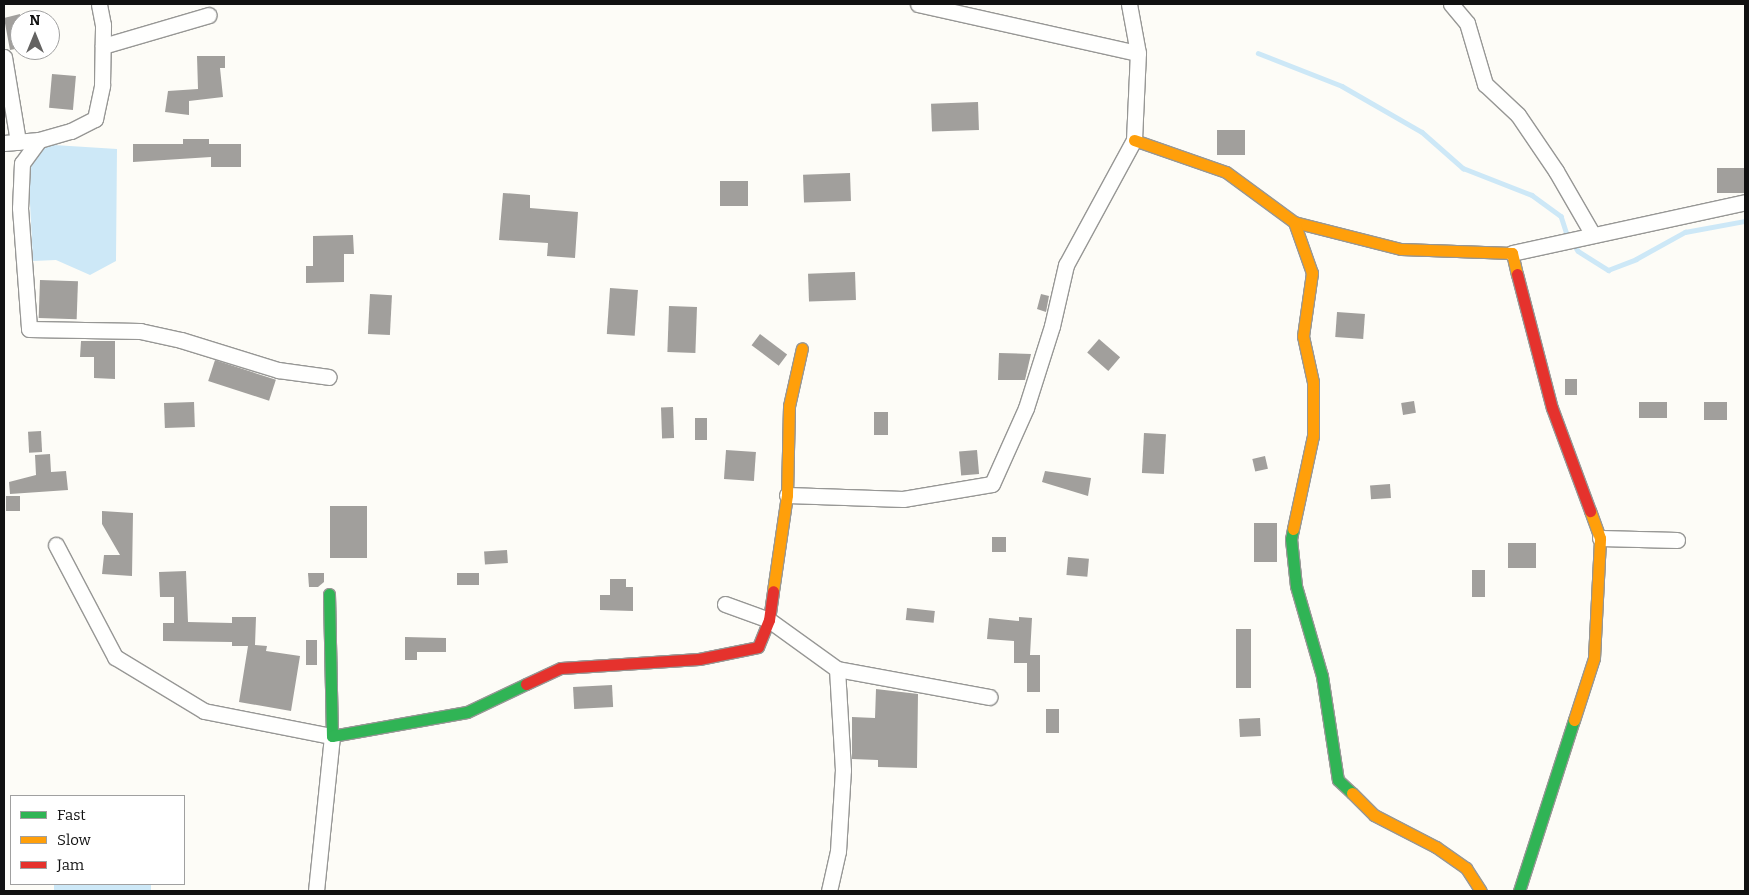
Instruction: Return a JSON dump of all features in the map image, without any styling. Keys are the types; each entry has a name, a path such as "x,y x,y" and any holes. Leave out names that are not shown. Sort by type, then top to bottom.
{"street":[{"path":"4,57 11,142 40,140 71,131 95,119 102,85 103,25 99,4"},
{"path":"918,4 1138,53"},
{"path":"1451,4 1467,23 1485,84 1518,114 1556,170 1593,235"},
{"path":"787,495 903,499 992,484 1026,408 1052,326 1066,265 1102,194 1134,140 1138,53 1131,5"},
{"path":"103,46 209,15"},
{"path":"40,140 22,162 20,208 29,329 140,332 181,340 278,370 329,377"},
{"path":"1134,140 1226,172 1294,222 1401,249 1512,253 1745,202"},
{"path":"1294,222 1312,273 1303,336 1313,382 1313,436 1291,539 1296,586 1322,676 1338,780 1374,816 1436,847 1466,868 1481,891"},
{"path":"1512,253 1552,408 1600,538 1594,658 1519,891"},
{"path":"56,544 115,656 204,710 332,736 467,712 561,668 699,659 758,647 769,620 787,495 789,406 802,348"},
{"path":"1600,538 1677,540"},
{"path":"316,891 332,736 329,594"},
{"path":"725,604 769,620 837,669 990,697"},
{"path":"829,891 838,851 843,770 837,669"}],"water":[{"path":"54,145 117,149 116,261 90,275 56,260 33,261 28,165 37,150"},
{"path":"54,885 151,885 151,891 54,891"}],"building":[{"path":"10,16 10,50 4,18"},
{"path":"197,56 225,56 225,68 220,68 223,97 189,101 189,115 165,112 168,91 198,89"},
{"path":"52,74 76,76 73,110 49,108"},
{"path":"978,102 979,130 932,132 931,104"},
{"path":"1217,130 1245,130 1245,155 1217,155"},
{"path":"183,139 209,139 209,144 241,144 241,167 211,167 211,157 133,162 133,144 183,144"},
{"path":"1717,168 1745,168 1745,193 1717,193"},
{"path":"850,173 851,201 804,203 803,175"},
{"path":"720,181 748,181 748,206 720,206"},
{"path":"503,193 530,195 530,208 578,212 575,258 547,256 548,243 499,240"},
{"path":"353,235 354,254 344,254 344,282 306,283 306,266 313,266 313,236"},
{"path":"855,272 856,300 809,302 808,274"},
{"path":"40,280 78,281 77,319 39,318"},
{"path":"610,288 638,290 635,336 607,334"},
{"path":"370,294 392,295 390,335 368,334"},
{"path":"1041,294 1049,296 1046,312 1037,309"},
{"path":"669,306 697,307 695,353 667,352"},
{"path":"1337,312 1365,314 1363,339 1335,337"},
{"path":"760,334 787,354 779,366 752,345"},
{"path":"1099,339 1120,357 1108,371 1087,353"},
{"path":"81,341 115,341 115,379 94,378 94,357 80,357"},
{"path":"999,353 1031,354 1025,380 998,380"},
{"path":"215,360 276,380 269,401 208,381"},
{"path":"1565,379 1577,379 1577,395 1565,395"},
{"path":"1414,401 1416,413 1403,415 1401,403"},
{"path":"194,402 195,427 165,428 164,403"},
{"path":"1639,402 1667,402 1667,418 1639,418"},
{"path":"1704,402 1727,402 1727,420 1704,420"},
{"path":"661,407 673,407 674,438 662,438"},
{"path":"874,412 888,412 888,435 874,435"},
{"path":"695,418 707,418 707,440 695,440"},
{"path":"41,431 42,452 29,453 28,432"},
{"path":"1144,433 1166,434 1164,474 1142,473"},
{"path":"726,450 756,452 754,481 724,479"},
{"path":"977,450 979,474 961,475 959,452"},
{"path":"50,454 51,472 66,471 68,490 10,494 9,482 36,475 35,455"},
{"path":"1265,456 1268,469 1255,472 1252,459"},
{"path":"1045,471 1091,478 1088,496 1042,482"},
{"path":"1390,484 1391,498 1371,499 1370,485"},
{"path":"6,496 20,496 20,511 6,511"},
{"path":"330,506 367,506 367,558 330,558"},
{"path":"102,511 133,513 132,576 102,574 104,555 120,555 102,524"},
{"path":"1254,523 1277,523 1277,562 1254,562"},
{"path":"992,537 1006,537 1006,552 992,552"},
{"path":"1508,543 1536,543 1536,568 1508,568"},
{"path":"507,550 508,563 485,565 484,552"},
{"path":"1068,557 1089,559 1087,577 1066,575"},
{"path":"1472,570 1485,570 1485,597 1472,597"},
{"path":"186,571 188,622 232,623 232,617 256,617 255,645 267,646 266,651 300,656 291,711 239,702 248,646 232,646 232,642 163,641 163,623 174,623 174,597 160,597 159,572"},
{"path":"308,573 324,573 324,582 318,587 309,587"},
{"path":"457,573 479,573 479,585 457,585"},
{"path":"610,579 626,579 626,587 633,587 633,611 600,610 600,595 610,595"},
{"path":"907,608 935,611 934,623 906,620"},
{"path":"1019,617 1032,618 1030,655 1040,655 1040,692 1027,692 1027,663 1014,663 1014,641 987,639 989,618 1019,621"},
{"path":"1236,629 1251,629 1251,688 1236,688"},
{"path":"405,637 446,638 446,652 417,652 417,660 405,660"},
{"path":"306,640 317,640 317,665 306,665"},
{"path":"612,685 613,707 574,709 573,687"},
{"path":"876,689 918,694 917,768 878,767 878,760 852,759 852,717 875,718"},
{"path":"1046,709 1059,709 1059,733 1046,733"},
{"path":"1260,718 1261,736 1240,737 1239,719"}],"waterway":[{"path":"1258,53 1342,86 1422,132 1463,168 1532,195 1561,216 1567,235 1578,251 1608,270 1636,259 1685,232 1745,221"}],"traffic: fast":[{"path":"1293,529 1291,539 1296,586 1322,676 1338,780 1352,793"},
{"path":"329,594 332,736 467,712 526,684"},
{"path":"1519,891 1574,720"}],"traffic: slow":[{"path":"1134,140 1226,172 1294,222 1401,249 1512,253 1517,274"},
{"path":"1293,529 1313,436 1313,382 1303,336 1312,273 1294,222"},
{"path":"773,591 787,495 789,406 802,348"},
{"path":"1574,720 1594,658 1600,538 1590,511"},
{"path":"1352,793 1374,815 1436,847 1466,868 1481,891"}],"traffic: jam":[{"path":"1517,274 1552,408 1590,511"},
{"path":"526,684 561,668 699,659 758,647 769,620 773,591"}]}
